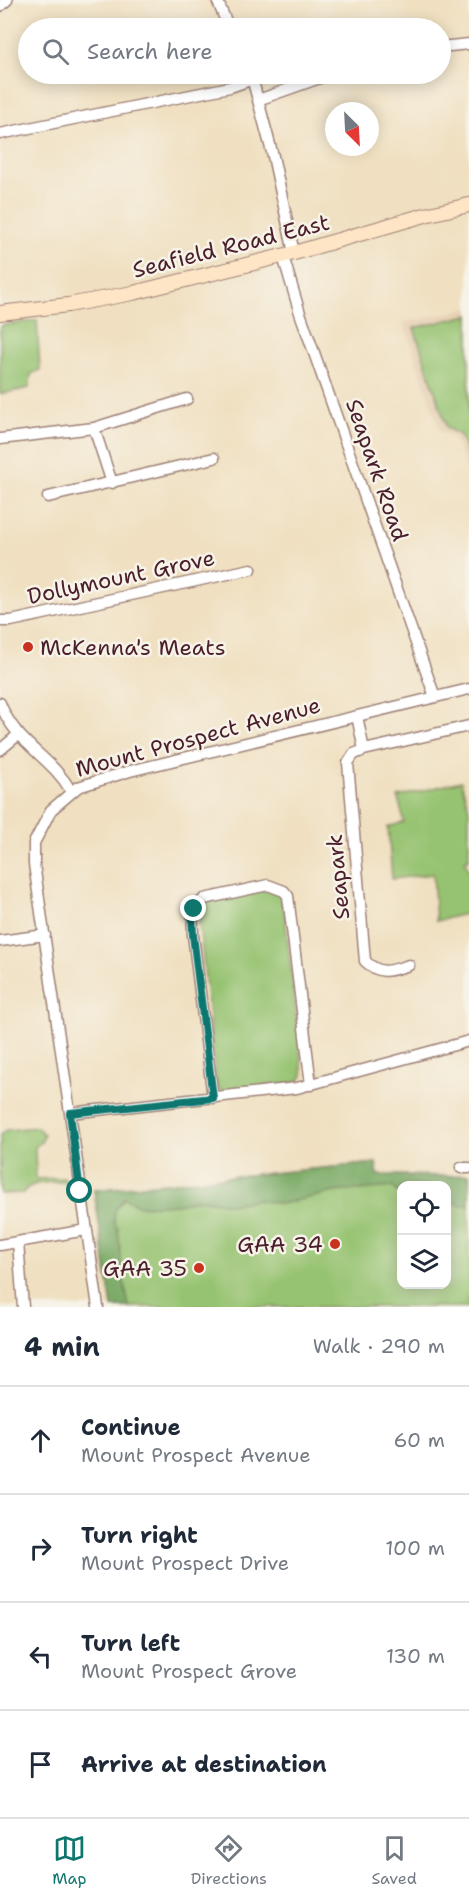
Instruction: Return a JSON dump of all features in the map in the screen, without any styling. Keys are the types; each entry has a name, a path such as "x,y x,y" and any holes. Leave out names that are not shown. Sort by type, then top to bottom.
{"street":[{"path":"0,6 7,0"},
{"path":"217,0 225,18"},
{"path":"451,46 469,44"},
{"path":"0,134 236,84"},
{"name":"Seapark Road","path":"254,84 299,310 435,697"},
{"path":"258,100 303,84"},
{"name":"Seafield Road East","path":"0,313 68,305 133,293 469,205"},
{"path":"0,439 94,428 188,399"},
{"path":"94,428 111,483"},
{"path":"48,497 214,458"},
{"name":"Dollymount Grove","path":"0,621 10,621 251,569"},
{"name":"Mount Prospect Avenue","path":"98,1307 34,864 34,843 51,810 78,787 130,771 469,689"},
{"path":"0,703 18,735 60,774 71,791"},
{"path":"357,716 364,750 469,726"},
{"path":"0,750 18,735"},
{"name":"Seapark","path":"364,750 354,754 348,763 365,961 373,968 384,972 409,965"},
{"path":"213,1098 192,914 195,905 204,899 268,885 284,891 288,896 311,1085"},
{"path":"0,941 45,934"},
{"path":"70,1113 311,1085 469,1041"},
{"path":"0,1245 86,1230"},
{"path":"18,1242 23,1306"}],"shaded area":[{"path":"469,308 469,477 454,438 440,431 404,323"}],"green space":[{"path":"469,315 469,458 460,435 447,428 414,328"},
{"path":"37,320 40,370 31,374 29,388 0,394 0,326"},
{"path":"461,781 469,809 469,859 465,861 469,872 469,913 436,921 433,874 392,879 388,827 404,822 398,797"},
{"path":"268,888 279,890 283,898 303,1076 293,1083 222,1091 216,1082 198,912 205,903"},
{"path":"37,1127 44,1135 42,1141 35,1147 36,1179 65,1178 65,1182 42,1183 31,1186 23,1193 0,1194 0,1134 7,1130"},
{"path":"376,1163 378,1175 451,1176 469,1174 469,1307 112,1307 94,1190"},
{"path":"376,1163 378,1175 451,1176 469,1174 469,1205 451,1202 451,1181 397,1181 397,1192 393,1187 334,1192 281,1204 258,1200 231,1204 199,1199 177,1204 140,1206 124,1198 115,1210 114,1221 118,1230 129,1307 112,1307 94,1190"}],"place":[{"name":"McKenna's Meats","path":"28,647"},
{"name":"GAA 34","path":"335,1244"},
{"name":"GAA 35","path":"199,1268"}],"route":[{"path":"80,1191 70,1113 213,1098 193,935 192,914 194,909"}]}
